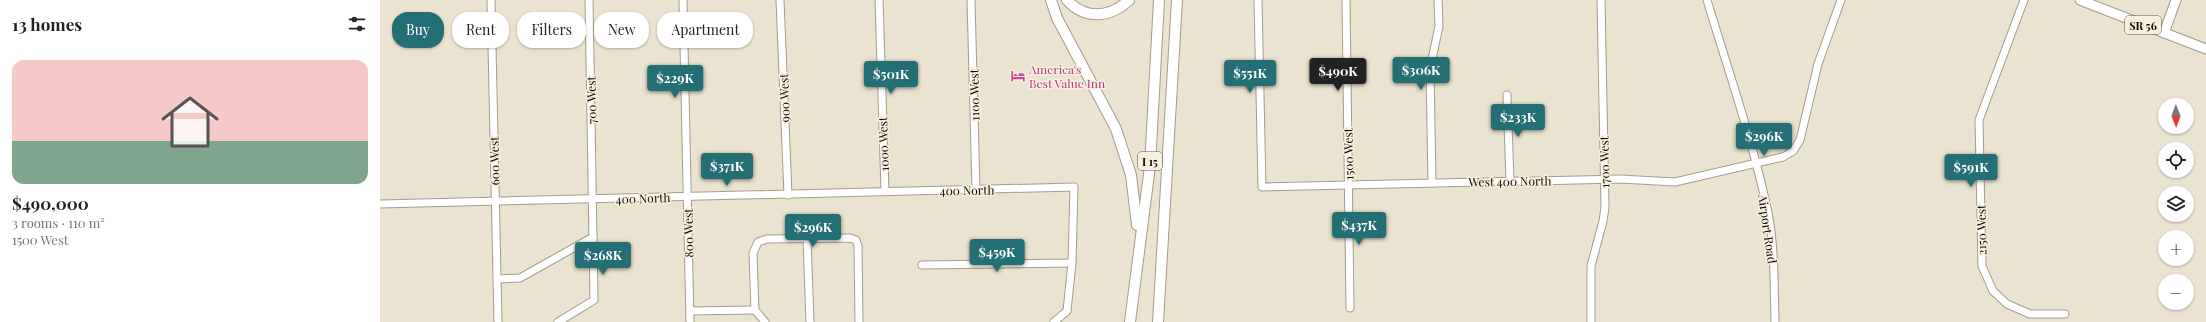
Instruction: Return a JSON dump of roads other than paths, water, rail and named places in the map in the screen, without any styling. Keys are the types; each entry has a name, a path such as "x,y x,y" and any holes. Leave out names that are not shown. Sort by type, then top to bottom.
{"highway":[{"path":"1050,0 1057,18 1113,123 1131,175 1137,212 1137,234 1132,296"},
{"path":"1066,0 1082,12 1103,15 1114,11 1129,0"},
{"name":"I 15","path":"1130,322 1132,296 1150,166 1159,0"},
{"name":"I 15","path":"1158,322 1177,0"}],"main road":[{"name":"SR 56","path":"2080,0 2206,49"},
{"path":"2164,33 2176,0"}],"street":[{"name":"600 West","path":"491,0 498,322"},
{"name":"700 West","path":"558,322 594,300 589,0"},
{"name":"800 West","path":"682,0 690,322"},
{"name":"900 West","path":"780,0 788,195"},
{"name":"1000 West","path":"879,0 885,192"},
{"name":"1100 West","path":"971,0 976,190"},
{"name":"West 400 North","path":"1258,0 1262,187 1604,179 1675,182 1783,157 1793,151 1800,140 1818,64 1840,0"},
{"name":"1500 West","path":"1346,0 1350,308"},
{"path":"1432,183 1430,69 1439,26 1438,0"},
{"name":"1700 West","path":"1591,322 1590,272 1603,221 1604,179 1601,0"},
{"name":"Airport Road","path":"1707,0 1755,163 1768,214 1773,264 1775,322"},
{"name":"2150 West","path":"2024,0 1979,120 1982,266 1992,291 2007,304 2030,314 2065,314"},
{"path":"1507,95 1510,181"},
{"name":"400 North","path":"380,204 496,200 593,200 1074,187 1072,263"},
{"path":"497,279 520,278 593,237"},
{"path":"765,322 755,310 754,246 758,242 767,239 850,238 856,240 858,246 859,322"},
{"path":"807,239 810,322"},
{"path":"922,265 1072,263 1067,310 1054,322"},
{"path":"690,311 755,310"}],"place":[{"name":"America's Best Value Inn","path":"1018,76"}]}
